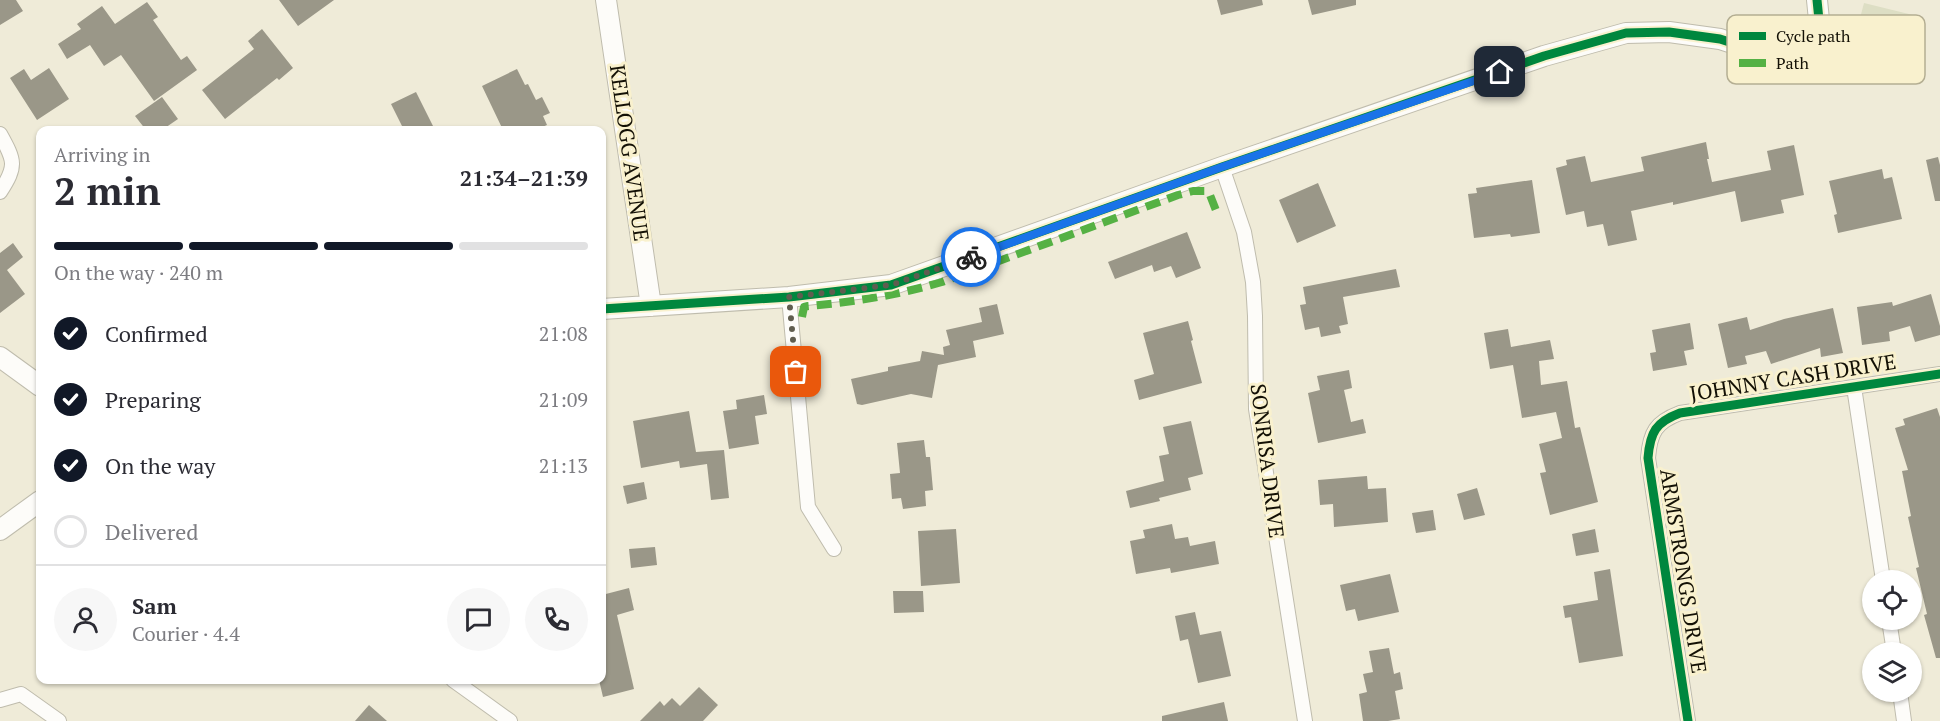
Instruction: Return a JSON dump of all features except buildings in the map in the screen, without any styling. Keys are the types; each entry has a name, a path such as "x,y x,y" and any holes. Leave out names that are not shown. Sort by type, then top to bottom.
{"street":[{"name":"KELLOGG AVENUE","path":"606,0 651,306"},
{"path":"1817,0 1818,15"},
{"path":"606,309 789,297 891,285 1222,167 1544,57 1626,33 1670,32 1727,41"},
{"path":"0,134 11,154 13,172 0,192"},
{"name":"SONRISA DRIVE","path":"1222,167 1244,232 1253,282 1256,409 1305,721"},
{"path":"789,297 808,507 834,549"},
{"path":"0,357 36,383"},
{"name":"JOHNNY CASH DRIVE","path":"1656,428 1667,418 1680,413 1940,374"},
{"path":"1854,387 1881,570"},
{"name":"ARMSTRONGS DRIVE","path":"1656,428 1649,440 1648,458 1688,721"},
{"path":"0,530 36,504"},
{"path":"459,684 510,721"},
{"path":"0,700 21,694 59,721"},
{"path":"1901,702 1904,721"}],"green space":[{"path":"1864,3 1913,15 1861,15"}],"marked path":[{"path":"802,317 804,307 876,297 942,282 1193,191 1206,191 1217,213"}],"cycle path":[{"path":"1817,0 1818,15"},
{"path":"606,309 789,297 891,285 1222,167 1544,56 1626,33 1669,32 1727,41"},
{"path":"1688,721 1648,458 1650,441 1656,429 1665,420 1680,413 1940,374"}],"way so far":[{"path":"796,372 789,297 891,285 971,257"}],"route":[{"path":"971,257 1222,167 1500,72"}]}
